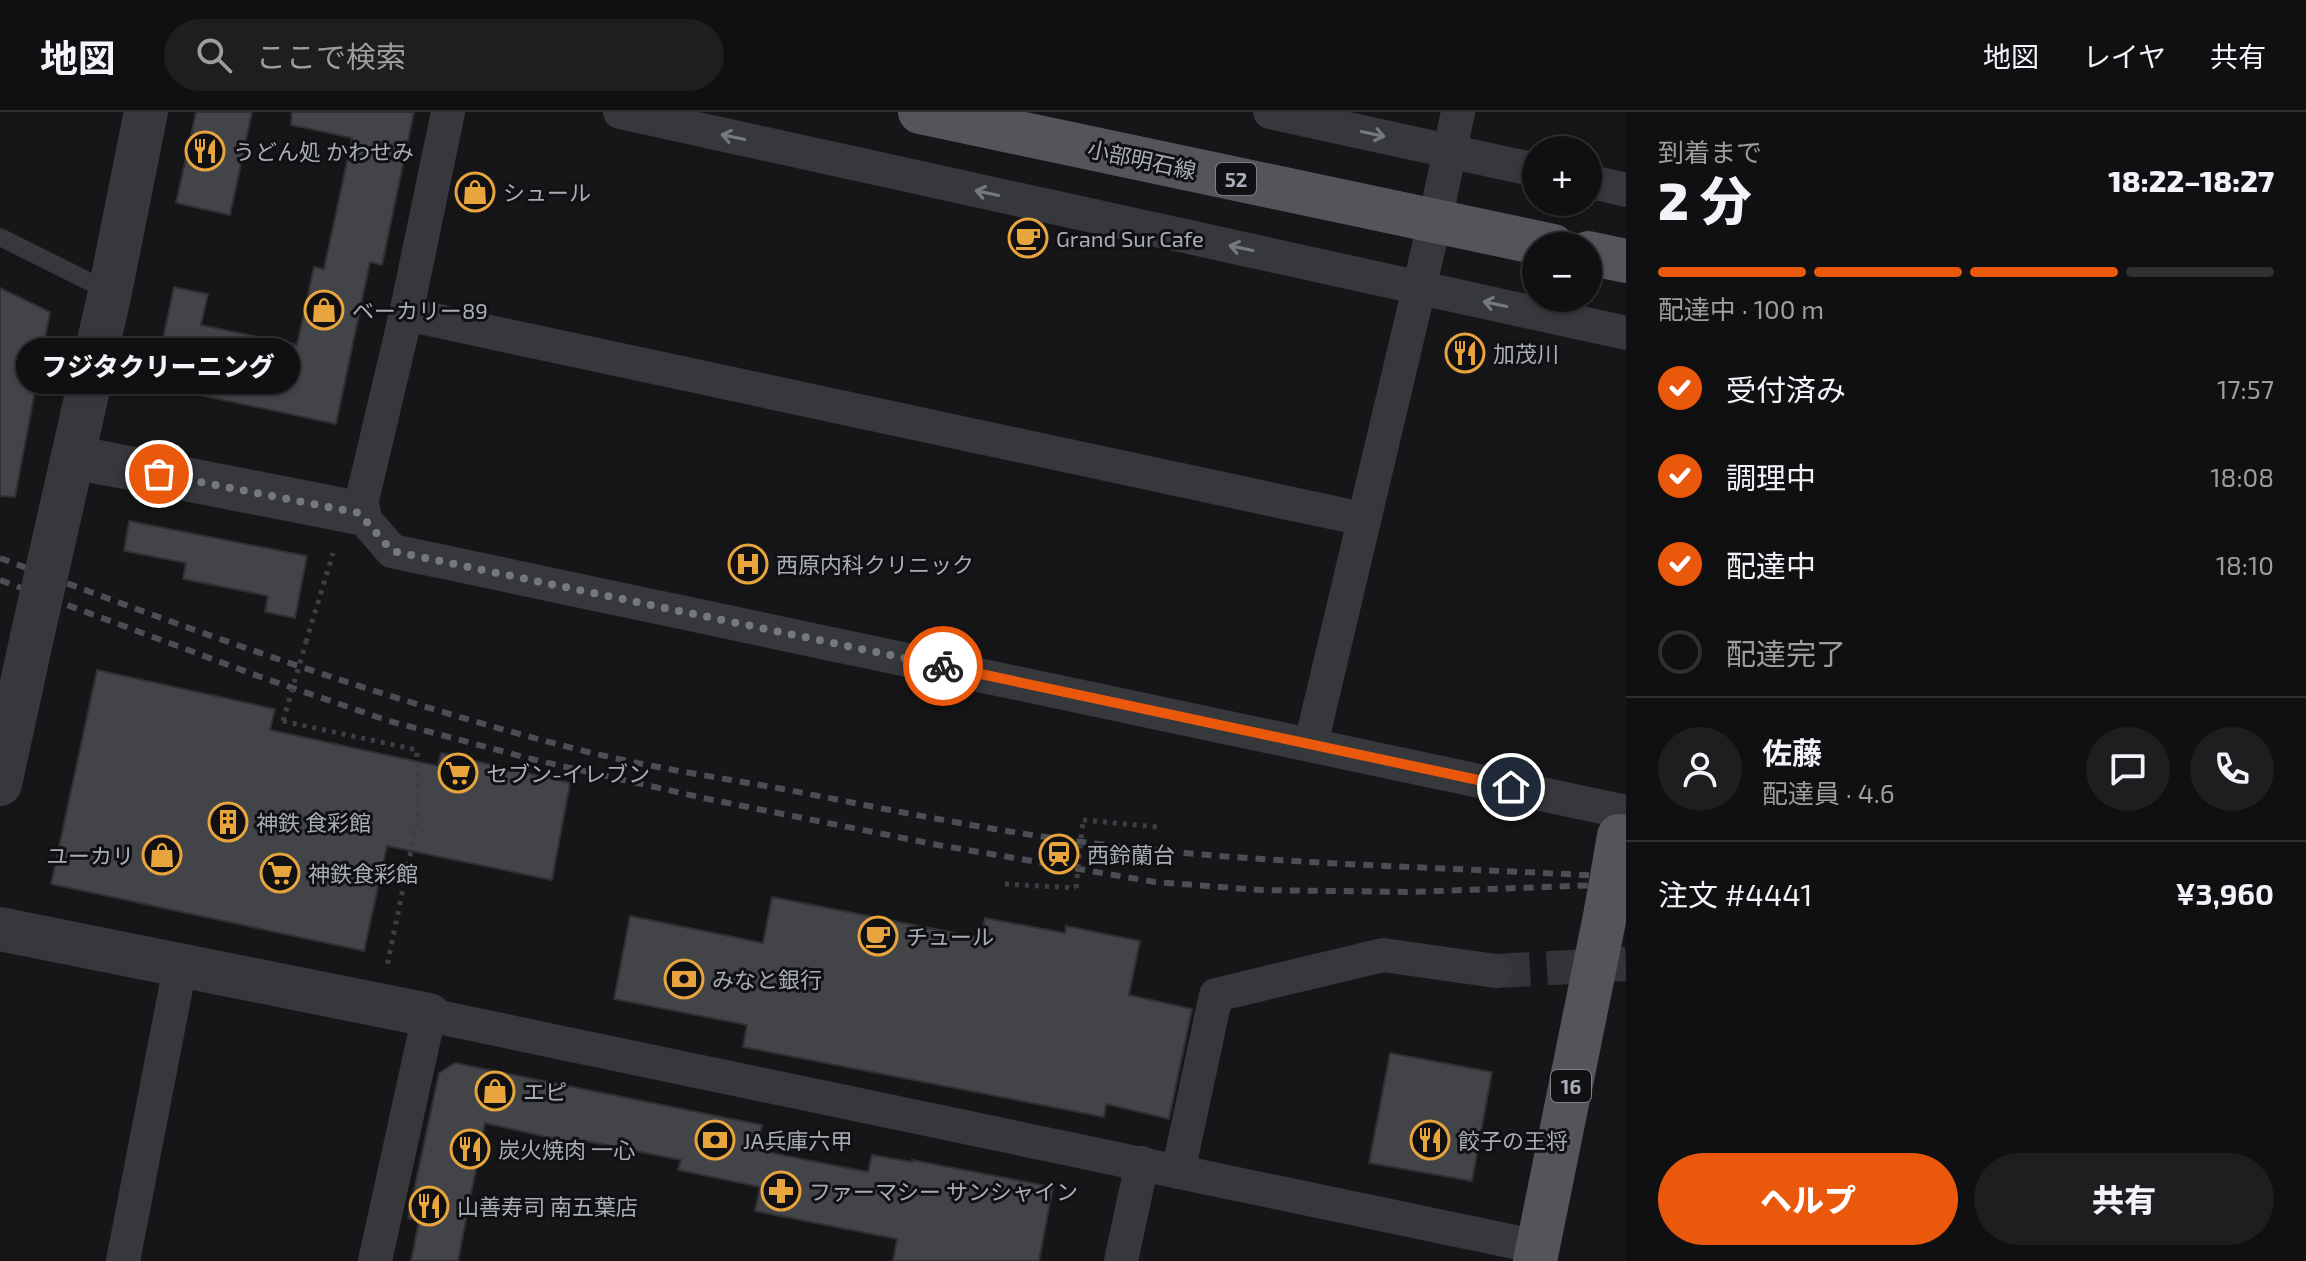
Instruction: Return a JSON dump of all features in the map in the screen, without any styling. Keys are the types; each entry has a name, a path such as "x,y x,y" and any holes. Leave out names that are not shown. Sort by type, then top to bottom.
{"main road":[{"name":"小部明石線","path":"920,112 1522,239"},
{"path":"1602,256 1626,261"},
{"name":"16","path":"1536,1254 1624,820"}],"street":[{"path":"0,784 18,660 61,509 110,292 146,112"},
{"path":"359,513 406,314 448,112"},
{"path":"620,112 1626,333"},
{"path":"1270,112 1522,167"},
{"path":"1311,744 1458,112"},
{"path":"1602,184 1626,190"},
{"path":"406,314 1363,519"},
{"path":"73,457 359,513 392,551 1311,744 1624,820"},
{"path":"0,929 1142,1163 1536,1254"},
{"path":"1178,1172 1216,995 1383,955 1496,971"},
{"path":"123,1261 180,967"},
{"path":"375,1261 429,1015"},
{"path":"1121,1261 1142,1163"}],"lane":[{"path":"0,237 110,292"}],"path":[{"path":"333,553 283,721 417,750 418,816 385,975"},
{"path":"1005,884 1076,888 1083,820 1157,827"}],"building":[{"path":"196,112 252,112 230,215 176,203"},
{"path":"292,112 414,112 382,265 370,262 336,424 153,385 174,287 208,294 201,325 297,345 314,267 324,269 352,138 291,125"},
{"path":"0,288 50,312 15,497 0,496"},
{"path":"129,521 307,556 295,618 265,612 268,596 183,579 186,563 124,551"},
{"name":"神鉄 食彩館","path":"97,670 275,709 270,730 438,766 441,753 570,783 552,880 387,846 364,951 51,884"},
{"path":"772,897 981,938 985,918 1065,933 1066,926 1140,941 1129,995 1192,1009 1169,1119 1106,1104 1104,1117 743,1047 747,1025 614,999 630,916 763,943"},
{"path":"1390,1053 1492,1072 1472,1181 1369,1163"},
{"path":"455,1063 762,1125 757,1150 868,1172 872,1155 912,1160 1053,1187 1039,1261 893,1261 897,1239 755,1211 760,1187 678,1170 681,1160 575,1139 574,1143 485,1123 458,1261 411,1261 419,1221 408,1218 439,1073"}],"tunnel":[{"path":"1496,971 1626,964"}],"railway":[{"path":"0,558 215,637 360,686 506,730 656,767 990,828 1127,847 1263,859 1603,876"},
{"path":"0,580 389,721 535,760 708,799 938,845 1155,882 1260,890 1409,892 1626,884"}],"way so far":[{"path":"159,474 359,513 392,551 943,666"}],"place":[{"name":"うどん処 かわせみ","path":"205,151"},
{"name":"シュール","path":"475,192"},
{"name":"Grand Sur Cafe","path":"1028,238"},
{"name":"ベーカリー89","path":"324,310"},
{"name":"加茂川","path":"1465,353"},
{"name":"フジタクリーニング","path":"159,474"},
{"name":"西原内科クリニック","path":"748,564"},
{"name":"セブン-イレブン","path":"458,773"},
{"name":"神鉄 食彩館","path":"228,822"},
{"name":"西鈴蘭台","path":"1059,854"},
{"name":"ユーカリ","path":"162,855"},
{"name":"神鉄食彩館","path":"280,873"},
{"name":"チュール","path":"878,936"},
{"name":"みなと銀行","path":"684,979"},
{"name":"エピ","path":"495,1091"},
{"name":"JA兵庫六甲","path":"715,1140"},
{"name":"餃子の王将","path":"1430,1140"},
{"name":"炭火焼肉 一心","path":"470,1149"},
{"name":"ファーマシー サンシャイン","path":"781,1191"},
{"name":"山善寿司 南五葉店","path":"429,1206"}],"route":[{"path":"943,666 1511,787"}]}
